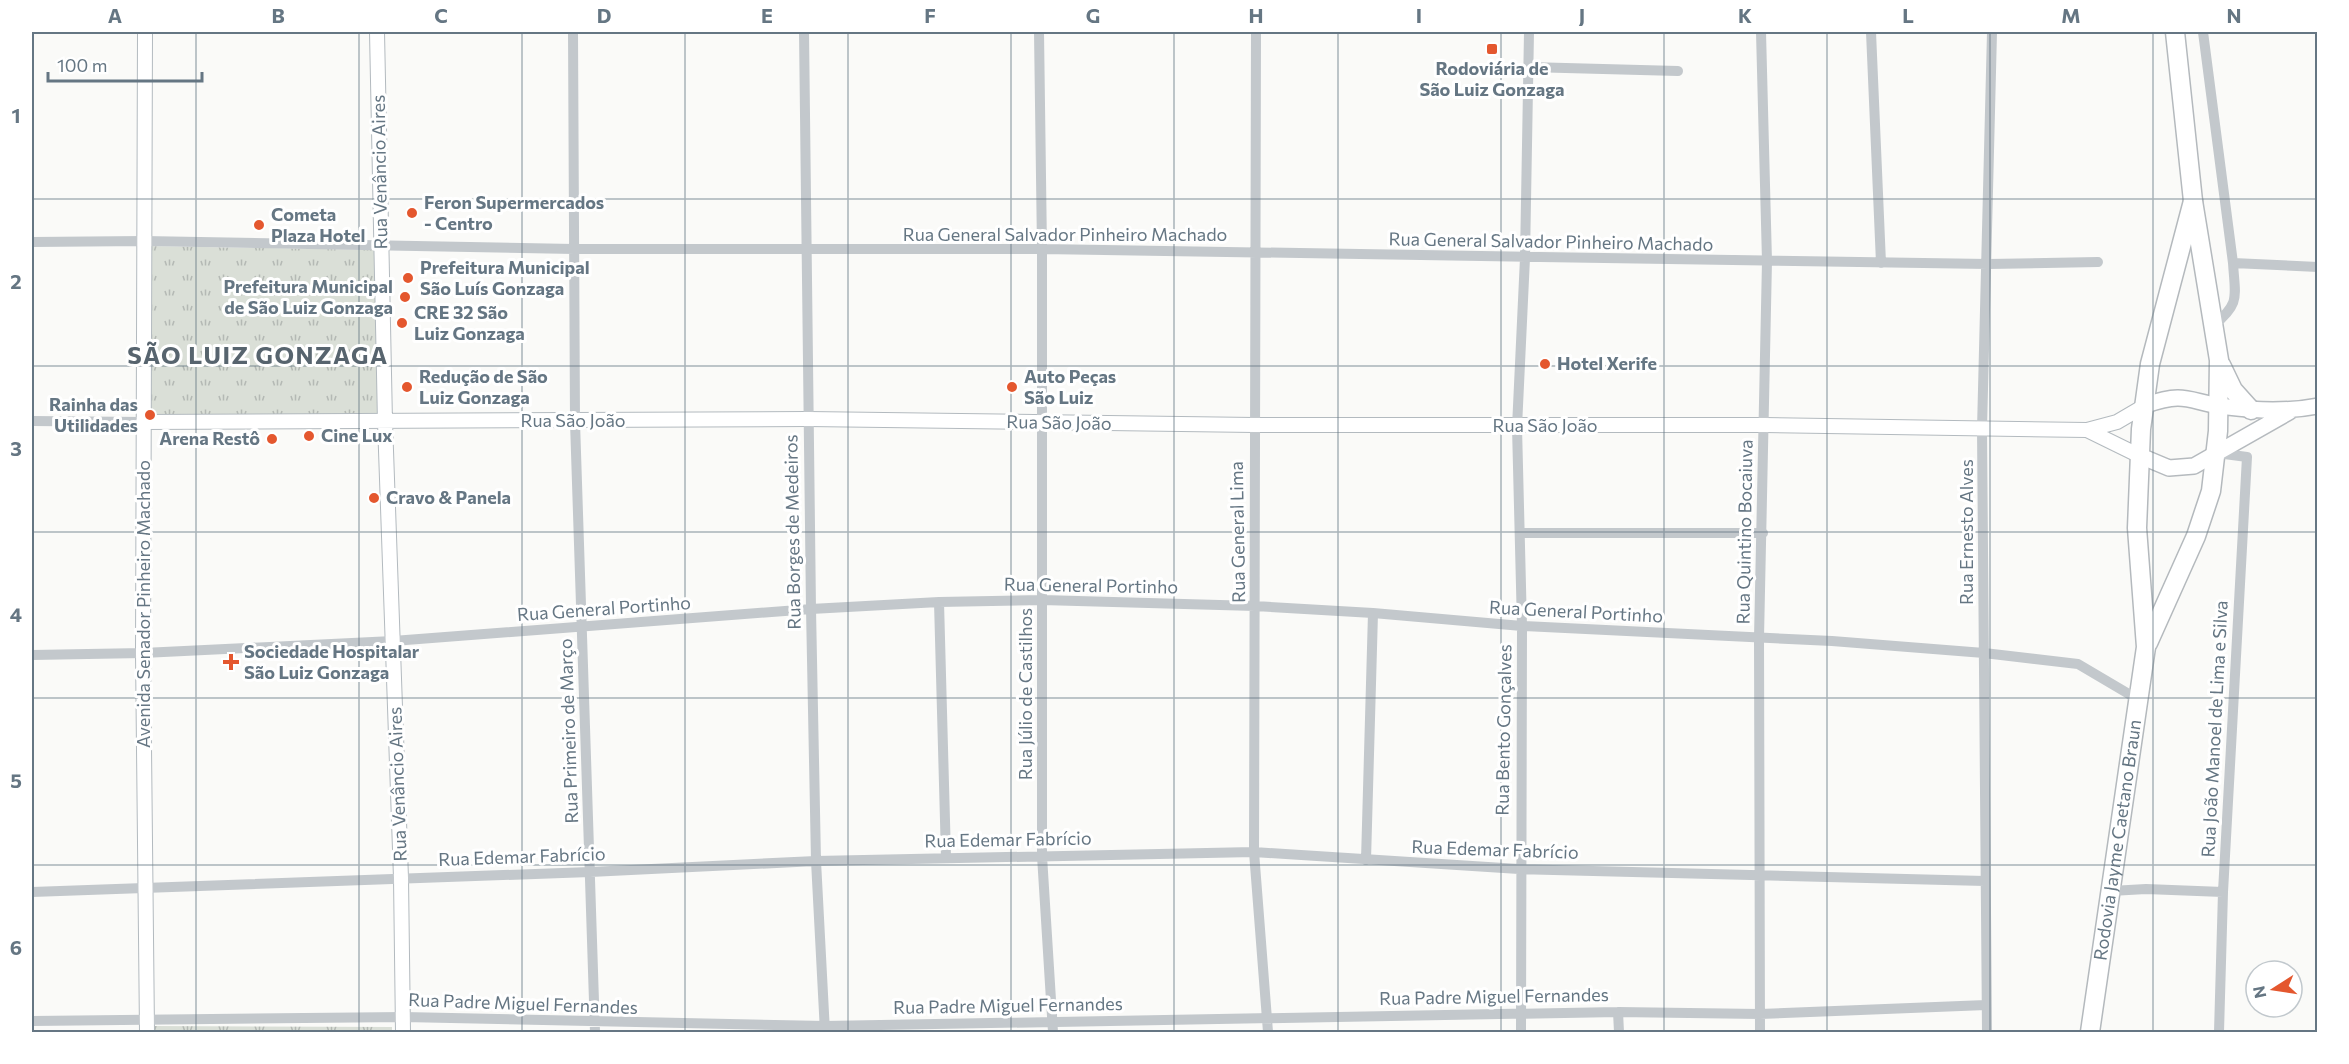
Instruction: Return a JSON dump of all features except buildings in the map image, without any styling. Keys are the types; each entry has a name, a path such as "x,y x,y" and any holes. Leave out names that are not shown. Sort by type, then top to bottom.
{"highway":[{"path":"2175,32 2193,201 2219,360 2217,453"},
{"name":"Rodovia Jayme Caetano Braun","path":"2090,1032 2146,647 2137,528 2138,455 2150,364 2193,201"},
{"path":"2219,360 2233,390 2251,410"},
{"name":"Rodovia Jayme Caetano Braun","path":"2146,647 2196,536 2211,492 2217,453"}],"main road":[{"name":"Avenida Senador Pinheiro Machado","path":"145,32 143,653 147,1026"},
{"name":"Rua Venâncio Aires","path":"377,32 385,422 404,1032"},
{"path":"2146,405 2183,396 2218,406 2251,410 2290,411 2318,406"},
{"name":"Rua São João","path":"143,422 575,422 808,419 1517,427 1764,425 2087,430 2117,422 2146,405"},
{"path":"2138,455 2161,466 2176,469 2194,466 2290,411"},
{"name":"Rua São João","path":"2087,430 2138,455"}],"street":[{"name":"Rua Primeiro de Março","path":"573,32 575,422 595,1028"},
{"name":"Rua Borges de Medeiros","path":"804,32 816,861 825,1029"},
{"name":"Rua Júlio de Castilhos","path":"1039,32 1042,249 1040,423 1042,856 1053,1032"},
{"name":"Rua General Lima","path":"1256,32 1254,852 1268,1032"},
{"name":"Rua Bento Gonçalves","path":"1521,1032 1519,869 1522,626 1517,427 1525,258 1529,32"},
{"name":"Rua Quintino Bocaiuva","path":"1760,1032 1759,638 1767,261 1761,32"},
{"path":"1871,32 1881,263"},
{"name":"Rua Ernesto Alves","path":"1987,1032 1982,429 1988,264 1992,32"},
{"path":"2203,32 2233,264 2235,299 2231,310 2214,326"},
{"path":"1528,67 1678,71"},
{"name":"Rua General Salvador Pinheiro Machado","path":"32,242 144,241 574,249 1042,249 1881,263 2098,262"},
{"path":"2233,264 2318,267"},
{"name":"Rua São João","path":"32,421 143,422"},
{"name":"Rua João Manoel de Lima e Silva","path":"2217,453 2247,457 2223,892 2219,1032"},
{"path":"1520,534 1763,533"},
{"name":"Rua General Portinho","path":"32,655 143,653 393,641 811,609 939,602 1042,600 1255,606 1373,613 1522,626 1759,638 1984,653 2078,664 2139,700"},
{"path":"939,602 946,857"},
{"path":"1366,860 1373,613"},
{"name":"Rua Edemar Fabrício","path":"32,892 146,886 590,872 816,861 1254,852 1519,869 1985,881"},
{"path":"2111,891 2146,889 2223,892"},
{"name":"Rua Padre Miguel Fernandes","path":"32,1021 147,1026 404,1017 595,1028 825,1029 1052,1021 1521,1013 1760,1014 1986,1005"},
{"path":"1618,1012 1619,1032"}],"green space":[{"path":"147,246 379,250 380,415 146,418"},
{"path":"154,1026 392,1027 392,1032 154,1032"}],"place":[{"name":"Rodoviária de São Luiz Gonzaga","path":"1492,49"},
{"name":"Feron Supermercados - Centro","path":"412,213"},
{"name":"Cometa Plaza Hotel","path":"259,225"},
{"name":"Prefeitura Municipal São Luís Gonzaga","path":"408,278"},
{"name":"Prefeitura Municipal de São Luiz Gonzaga","path":"405,297"},
{"name":"CRE 32 São Luiz Gonzaga","path":"402,323"},
{"name":"Hotel Xerife","path":"1545,364"},
{"name":"Redução de São Luiz Gonzaga","path":"407,387"},
{"name":"Auto Peças São Luiz","path":"1012,387"},
{"name":"Rainha das Utilidades","path":"150,415"},
{"name":"Cine Lux","path":"309,436"},
{"name":"Arena Restô","path":"272,439"},
{"name":"Cravo & Panela","path":"374,498"},
{"name":"Sociedade Hospitalar São Luiz Gonzaga","path":"231,662"}],"district":[{"name":"SÃO LUIZ GONZAGA","path":"258,356"}]}
